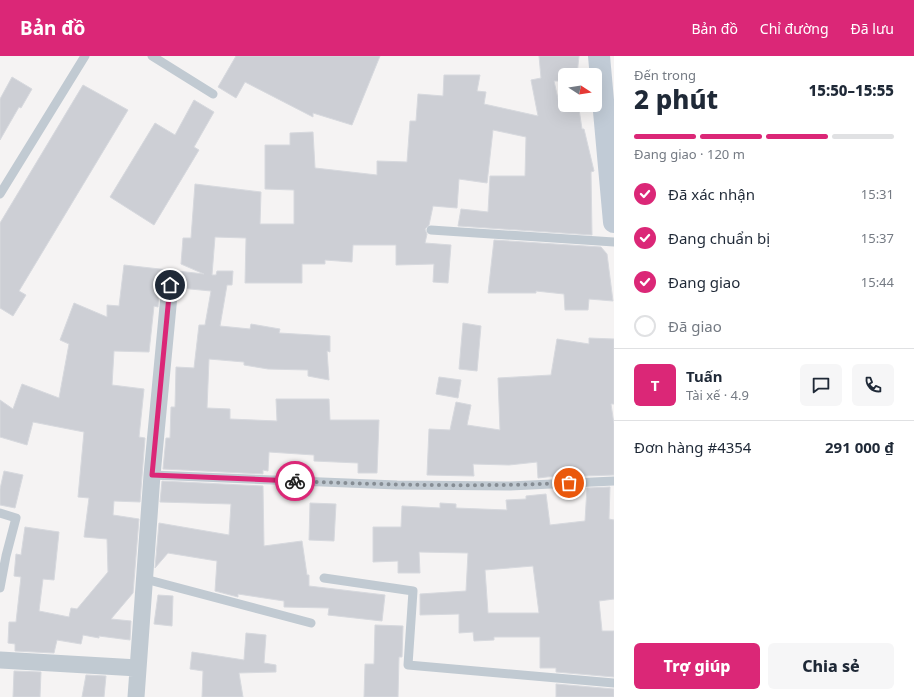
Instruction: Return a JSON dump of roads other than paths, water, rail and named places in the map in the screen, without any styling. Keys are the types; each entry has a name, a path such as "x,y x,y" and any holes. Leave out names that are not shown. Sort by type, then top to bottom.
{"street":[{"path":"599,56 614,222"},
{"path":"136,697 152,475 170,285"},
{"path":"0,660 138,668"}],"lane":[{"path":"0,194 85,56"},
{"path":"152,56 213,94"},
{"path":"431,230 614,242"},
{"path":"152,475 397,485 510,486 614,481"},
{"path":"0,513 16,518 6,556 0,588"},
{"path":"324,578 413,591 408,665 614,683"},
{"path":"145,579 311,623"}]}
